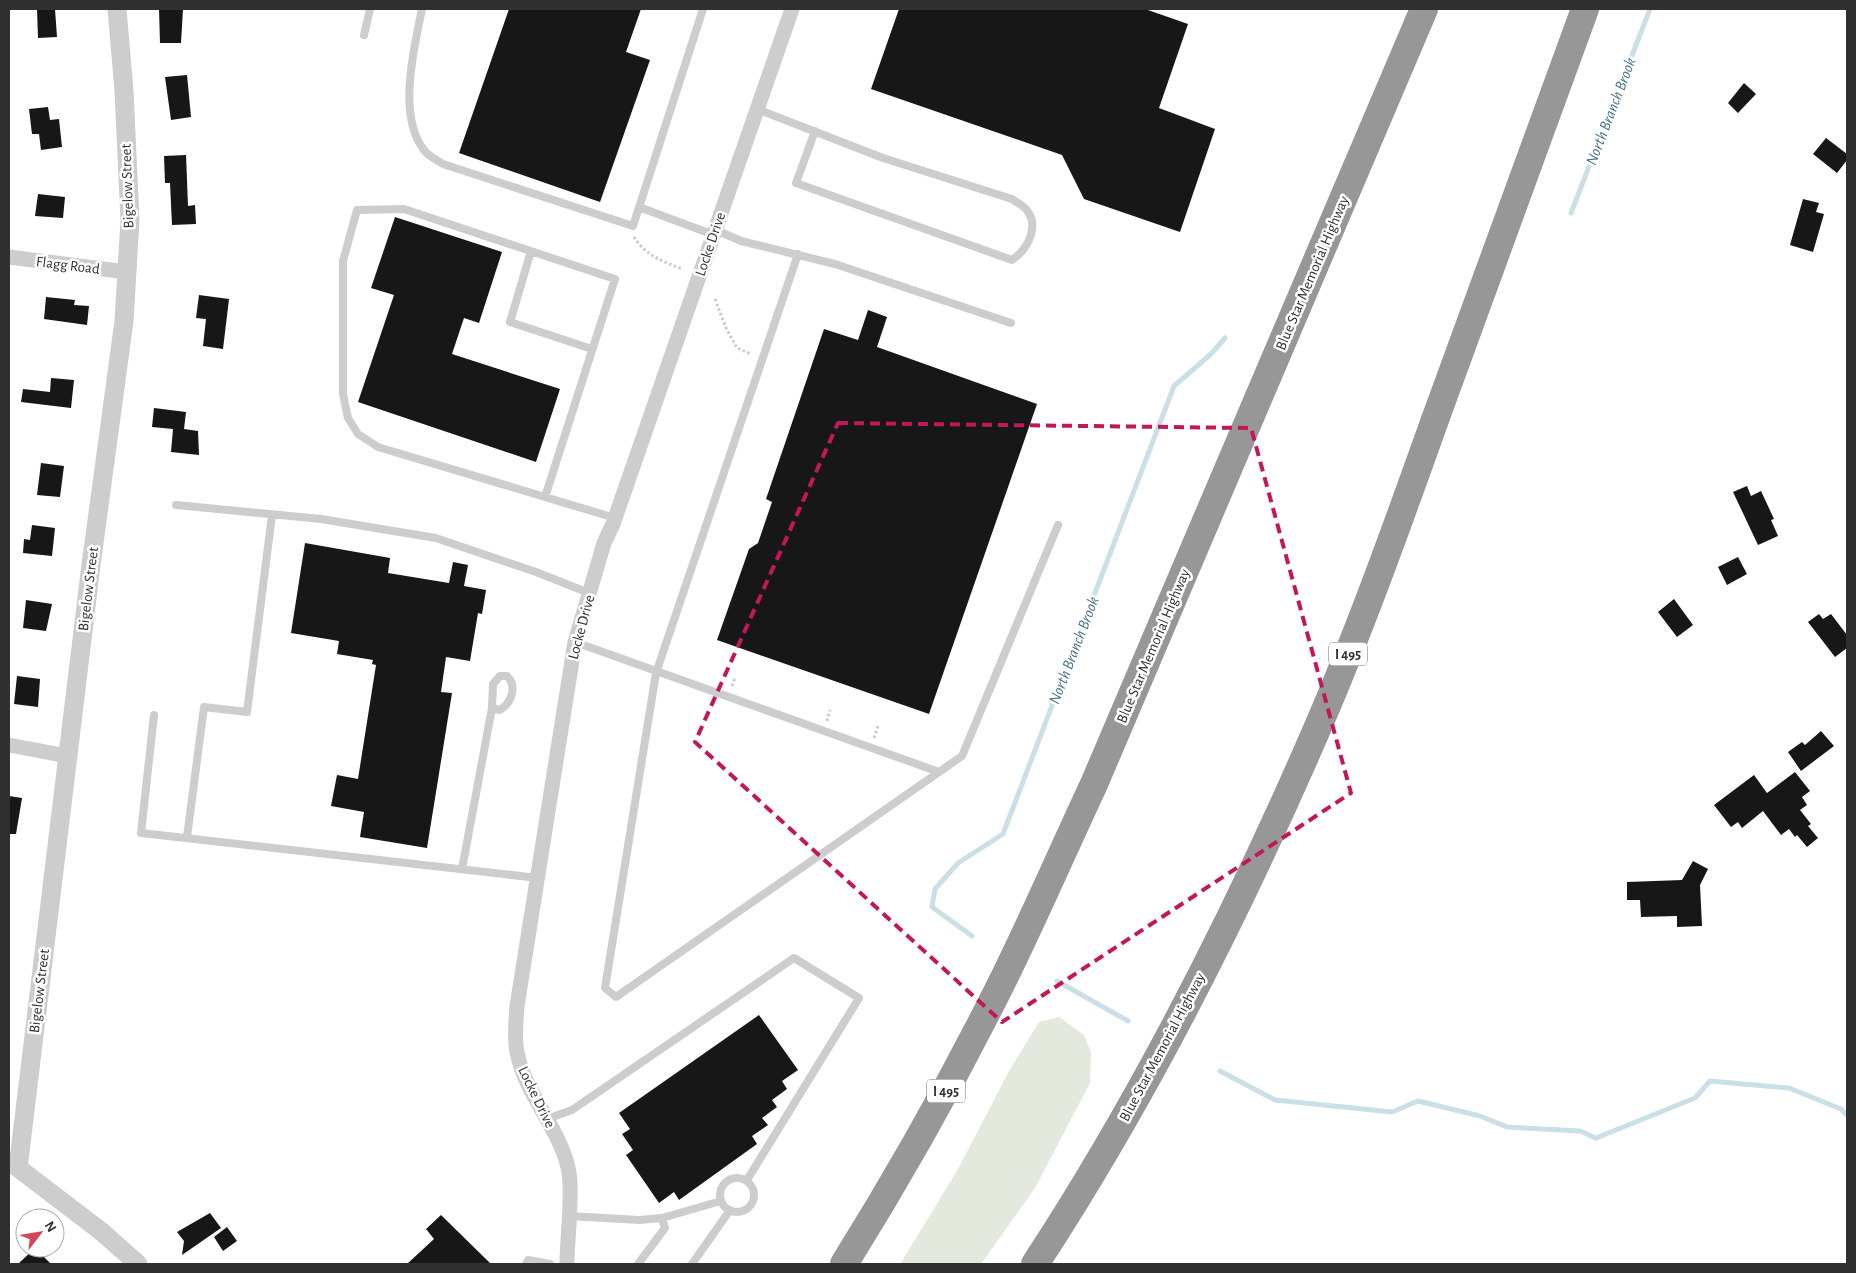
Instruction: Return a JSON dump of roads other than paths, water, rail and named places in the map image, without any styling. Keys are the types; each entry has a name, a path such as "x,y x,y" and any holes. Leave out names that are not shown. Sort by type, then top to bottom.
{"highway":[{"name":"Blue Star Memorial Highway","path":"844,1264 919,1140 949,1085 1040,902 1098,775 1424,9"},
{"name":"Blue Star Memorial Highway","path":"1035,1264 1093,1172 1168,1038 1298,772 1348,655 1388,549 1585,9"}],"street":[{"name":"Bigelow Street","path":"13,1164 124,321 130,220 124,91 117,9"},
{"name":"Locke Drive","path":"567,1264 569,1172 559,1143 523,1072 517,1052 517,1006 575,642 604,543 615,518 792,9"},
{"name":"Flagg Road","path":"9,257 127,272"},
{"path":"9,745 67,756"},
{"path":"13,1164 102,1232 138,1264"}],"lane":[{"path":"364,35 370,9"},
{"path":"422,9 409,97 414,130 424,151 443,164 633,226 703,9"},
{"path":"757,109 883,158 1012,199 1025,208 1030,217 1032,231 1028,243 1021,254 1012,260 796,183 815,132"},
{"path":"639,207 714,233 798,254 1011,323"},
{"path":"545,497 615,279 404,208 357,210 343,261 342,394 348,418 358,434 378,447 615,518"},
{"path":"531,251 510,322 592,348"},
{"path":"798,254 656,672 604,988 616,997 962,756 1058,525"},
{"path":"176,505 272,516 321,519 436,538 536,572 589,593"},
{"path":"187,837 204,707 247,712 272,516"},
{"path":"575,642 939,772"},
{"path":"462,869 492,708"},
{"path":"154,715 141,833 538,878"},
{"path":"547,1119 572,1110 794,958 859,998 747,1180"},
{"path":"736,1177 747,1180 754,1190 753,1202 744,1211 730,1210 721,1201 720,1193 725,1182 736,1177"},
{"path":"569,1216 639,1220 662,1218 721,1201"},
{"path":"692,1264 730,1210"},
{"path":"638,1264 665,1228 662,1218"},
{"path":"526,1264 528,1260 550,1264"}],"waterway":[{"name":"North Branch Brook","path":"1571,213 1650,9"},
{"name":"North Branch Brook","path":"972,936 932,907 935,889 958,863 1003,834 1174,386 1211,354 1225,338"},
{"name":"North Branch Brook","path":"1057,981 1128,1021"},
{"name":"North Branch Brook","path":"1220,1071 1275,1100 1392,1112 1418,1101 1480,1116 1507,1127 1580,1131 1596,1138 1695,1098 1710,1081 1789,1088 1841,1109 1847,1115"}]}
